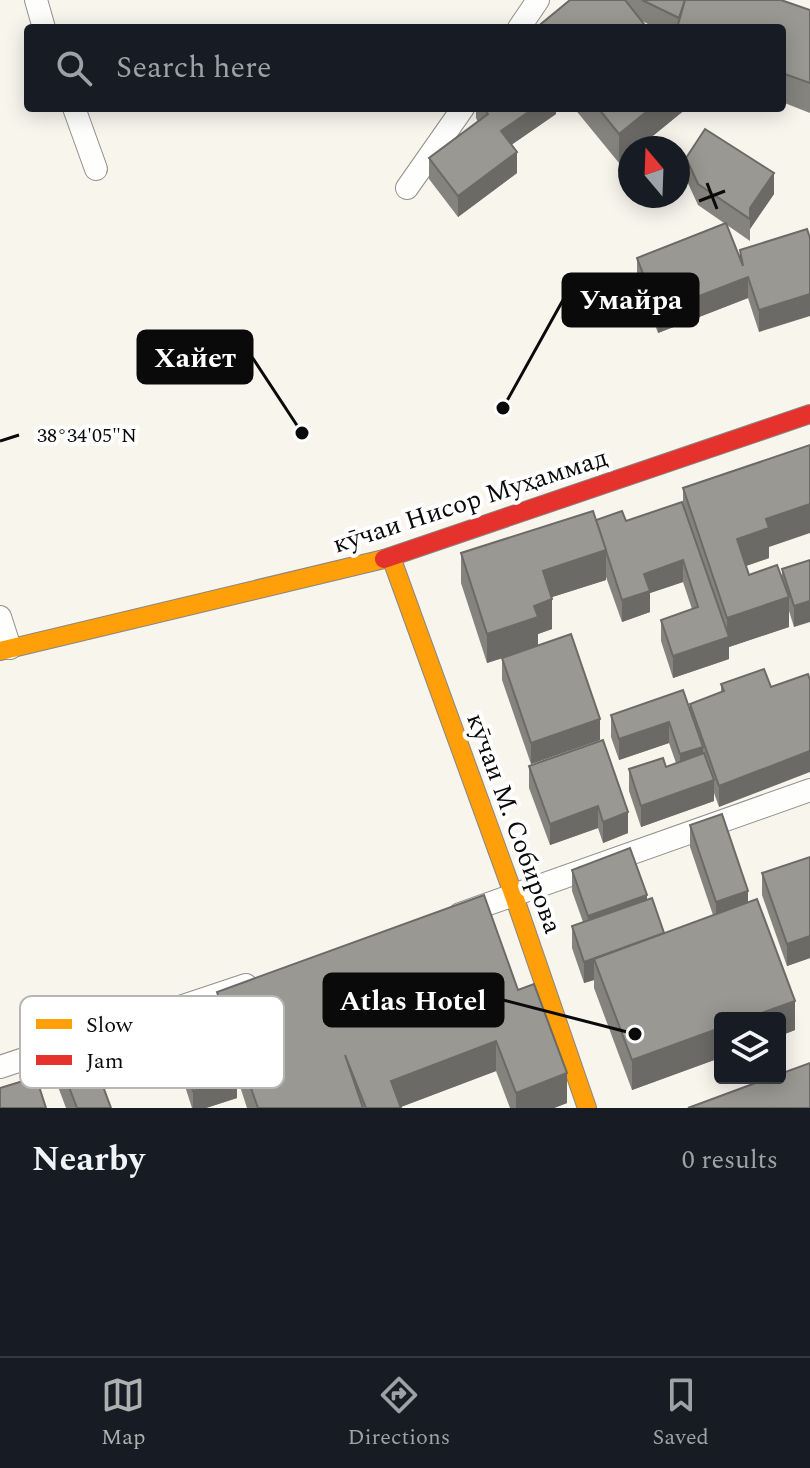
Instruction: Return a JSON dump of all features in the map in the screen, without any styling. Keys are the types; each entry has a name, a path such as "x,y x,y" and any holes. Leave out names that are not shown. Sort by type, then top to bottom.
{"street":[{"name":"кӯчаи Нисор Муҳаммад","path":"5,649 391,557 810,414"},
{"name":"кӯчаи М. Собирова","path":"391,557 587,1108"}],"lane":[{"path":"36,0 43,24"},
{"path":"522,24 538,0"},
{"path":"75,112 96,169"},
{"path":"407,188 460,112"},
{"path":"0,617 5,649"},
{"path":"439,921 810,790"},
{"path":"212,996 272,976"},
{"path":"0,1067 20,1060"}],"building":[{"path":"570,0 625,0 644,24 541,24"},
{"path":"642,0 685,0 679,18"},
{"path":"685,0 781,0 810,10 810,83 786,74 786,24 678,24"},
{"path":"487,112 528,112 501,131 517,152 458,196 429,158"},
{"path":"601,112 646,112 619,134"},
{"path":"705,129 774,173 750,208 750,219 698,184 690,167 690,152"},
{"path":"726,223 743,266 740,250 807,229 810,238 810,294 759,310 748,277 658,312 637,258"},
{"path":"810,445 810,504 766,519 769,528 737,539 749,575 777,565 789,597 727,618 683,488"},
{"path":"682,502 729,637 673,656 661,620 698,607 683,560 644,574 650,591 622,600 596,520 622,511 626,521"},
{"path":"593,511 606,550 543,571 552,599 534,606 538,617 487,634 461,553"},
{"path":"810,560 810,601 794,606 782,569"},
{"path":"571,634 600,719 531,743 502,658"},
{"path":"764,669 771,687 808,674 810,751 719,786 690,704 724,691 721,684"},
{"path":"683,690 703,747 680,754 669,722 619,739 611,715"},
{"path":"603,740 628,812 603,822 598,806 550,824 529,766"},
{"path":"704,753 714,780 641,806 629,769 663,758 666,767"},
{"path":"722,814 748,891 716,902 690,825"},
{"path":"630,848 647,895 588,916 572,870"},
{"path":"810,857 810,936 787,944 762,873"},
{"path":"484,895 518,990 534,984 567,1073 516,1093 496,1041 391,1081 401,1108 366,1108 345,1055 363,1108 258,1108 251,1088 284,1088 284,996 218,996 217,992"},
{"path":"652,898 664,933 584,962 572,926"},
{"path":"757,899 795,1001 765,1012 714,1012 714,1030 632,1060 594,959"},
{"path":"810,1063 810,1108 688,1108 753,1084 786,1084 786,1072"},
{"path":"20,1082 20,1088 40,1088 46,1108 0,1108 0,1088"},
{"path":"69,1088 104,1088 111,1108 77,1108"}],"traffic: slow":[{"path":"391,557 587,1108"},
{"path":"0,651 384,559"}],"traffic: jam":[{"path":"384,559 810,414"}],"place":[{"name":"Умайра","path":"503,408"},
{"name":"Хайет","path":"302,433"},
{"name":"Atlas Hotel","path":"635,1034"}]}
